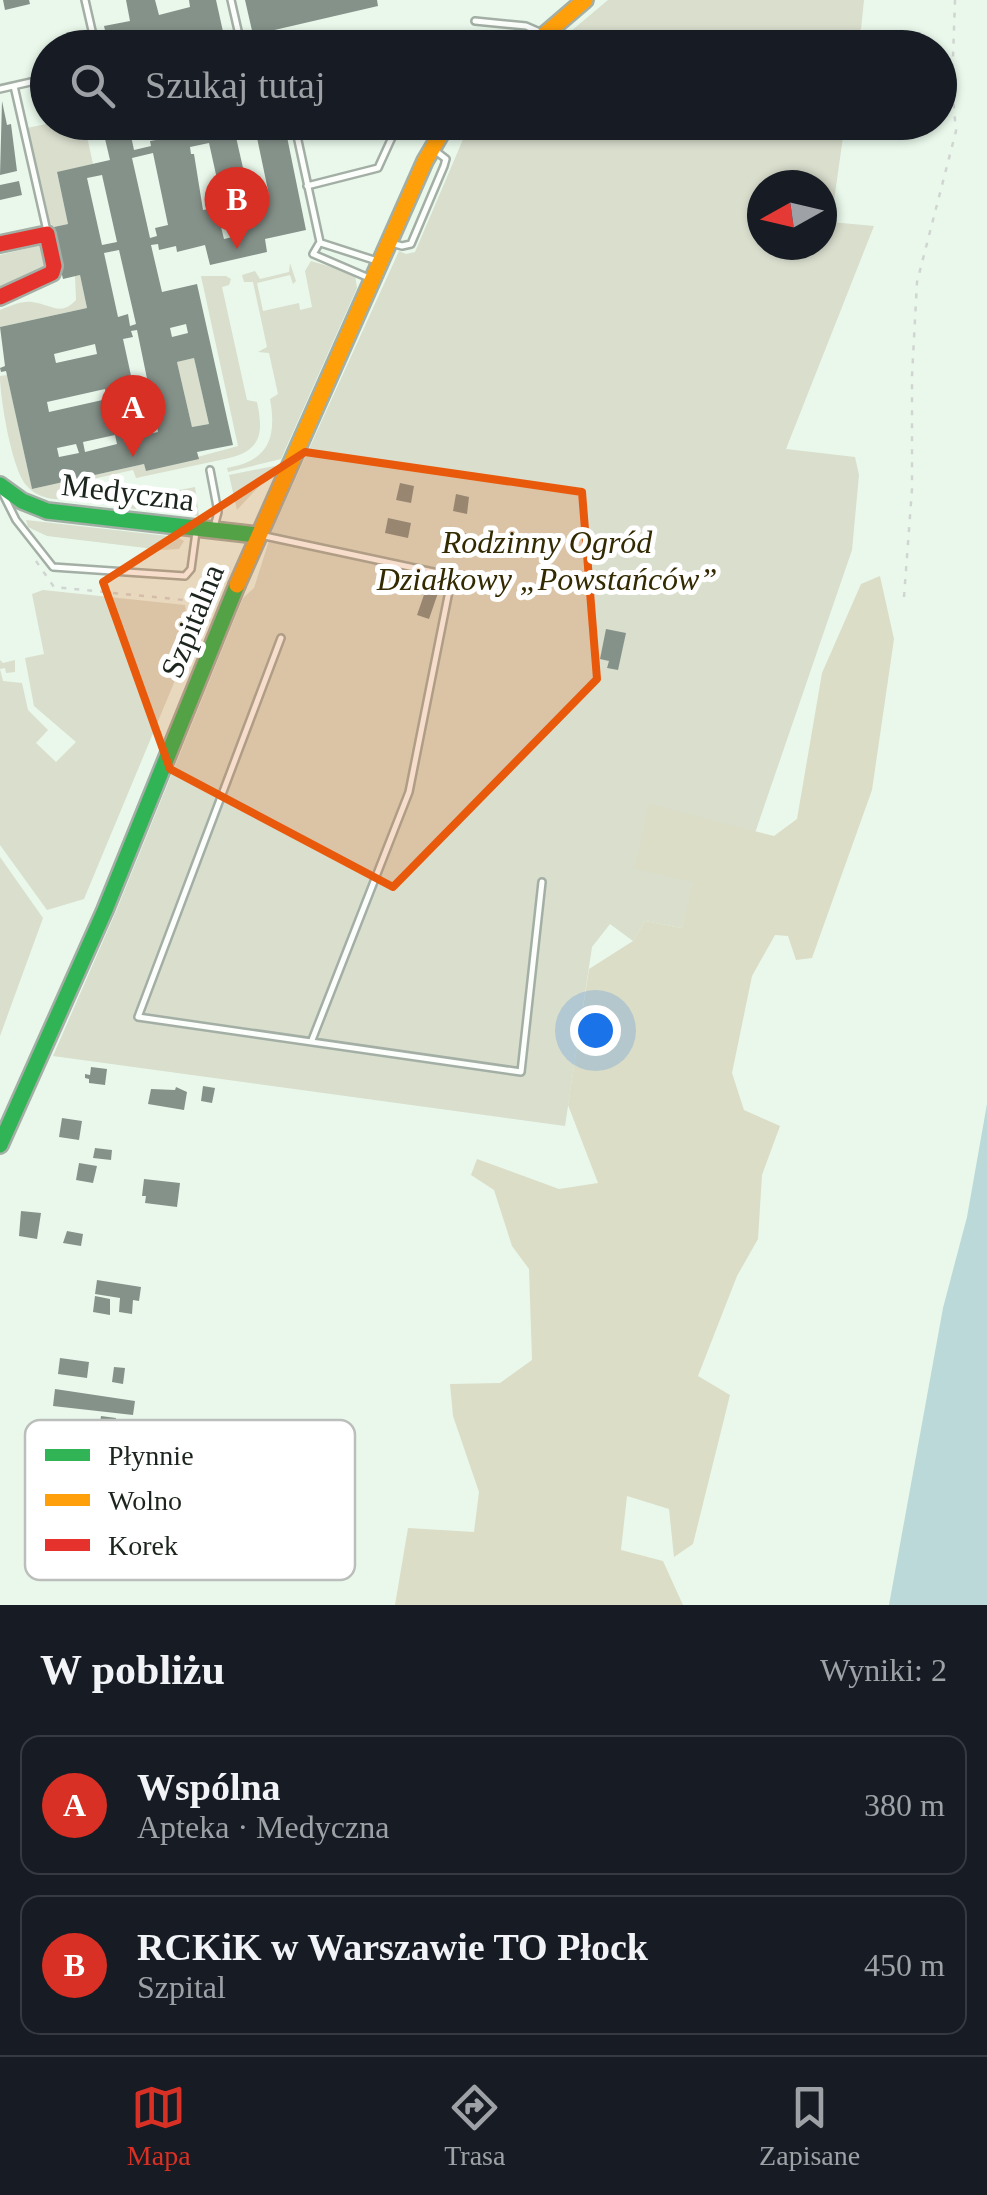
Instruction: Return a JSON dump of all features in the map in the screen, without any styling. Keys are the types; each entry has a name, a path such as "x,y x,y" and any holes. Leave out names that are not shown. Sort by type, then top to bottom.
{"street":[{"path":"549,30 584,0"},
{"name":"Szpitalna","path":"0,1145 105,910 258,535 437,140"},
{"path":"0,244 48,234 54,266 52,274 0,297"},
{"name":"Medyczna","path":"1,485 22,501 47,511 258,535"}],"lane":[{"path":"85,0 92,30"},
{"path":"231,0 238,30"},
{"path":"475,21 535,30"},
{"path":"0,89 30,82"},
{"path":"14,86 48,234"},
{"path":"298,140 320,242 314,254 372,280"},
{"path":"308,186 378,168 391,140"},
{"path":"320,242 380,262"},
{"path":"1,485 16,520 53,567 184,576 191,569 205,529 218,512 210,470"},
{"path":"258,535 452,576 409,792 312,1040"},
{"path":"280,638 138,1017 521,1072 542,882"}],"path":[{"path":"954,30 955,0"},
{"path":"904,598 912,489 917,282 954,140"},
{"path":"36,562 54,586 220,604"},
{"path":"39,581 46,577"}],"highlighted area":[{"path":"305,452 582,492 597,679 393,887 170,769 103,582"}],"green space":[{"path":"608,0 864,0 860,30 572,30"},
{"path":"30,127 30,140 88,140 93,164 57,173 68,224 54,227 48,221 27,128"},
{"name":"Rodzinny Ogród Działkowy „Powstańców”","path":"463,140 843,140 837,180 837,170 747,170 747,260 837,260 837,223 874,226 786,449 855,457 859,475 852,550 755,833 649,805 694,882 682,928 645,921 633,941 610,924 592,947 565,1126 53,1056 243,598 254,588 273,528 399,251 415,252"},
{"path":"41,245 46,264 42,273 0,293 0,255"},
{"path":"311,261 355,274 357,288 281,459 228,472 227,468 252,460 267,445 272,425 270,399 278,394 269,353 258,352 267,347 253,282 244,282 242,275 255,271 260,279 289,272 290,263 296,281 293,284 290,275 257,283 263,311 299,303 300,310 312,307 305,271"},
{"path":"80,275 87,308 0,327 0,310 16,304 32,302 60,309 71,305 76,300 75,276"},
{"path":"201,276 231,279 229,285 222,287 247,400 257,402 259,414 259,432 253,446 237,456 136,478 133,470 79,482 81,492 72,500 36,494 22,478 12,450 0,376 7,375 32,489 144,464 146,471 238,446"},
{"path":"194,358 209,424 192,427 177,362"},
{"path":"277,467 237,510 229,475"},
{"path":"195,487 199,516 145,510 145,505 137,503 136,509 104,505"},
{"path":"26,520 177,537 184,541 179,549 162,550 47,536 28,527"},
{"path":"880,576 894,639 872,790 812,958 796,960 788,936 775,935 752,976 732,1073 744,1110 780,1126 762,1175 758,1239 737,1276 698,1376 730,1395 693,1544 674,1557 669,1509 627,1496 621,1550 663,1561 683,1605 395,1605 408,1528 474,1532 479,1492 453,1416 450,1384 500,1383 532,1360 529,1269 512,1246 494,1190 471,1175 477,1159 559,1189 598,1183 568,1105 589,969 633,941 645,921 682,928 693,882 635,869 649,804 774,836 797,819 822,673 861,584"},
{"path":"43,590 185,605 191,642 84,899 47,910 0,845 0,669 3,681 22,683 28,710 48,730 36,743 56,762 76,742 34,706 25,658 44,654 32,594"},
{"path":"0,660 15,660 15,672 0,669"},
{"path":"0,857 43,918 0,1036"}],"water":[{"path":"987,1104 987,1605 889,1605 943,1308 967,1217"}],"building":[{"path":"3,0 29,0 30,4 5,10"},
{"path":"126,0 155,0 159,15 190,7 189,0 216,0 223,30 105,30 104,26 130,21"},
{"path":"245,0 377,0 378,6 275,30 252,30"},
{"path":"2,101 7,125 11,124 17,171 0,175"},
{"path":"105,140 132,140 134,150 151,146 150,141 156,140 237,140 250,199 269,195 257,140 288,140 306,230 265,239 267,252 210,265 205,245 177,252 176,246 159,250 158,244 151,245 162,292 197,284 233,445 197,452 199,459 146,471 144,464 32,489 6,371 1,372 0,368 5,366 0,327 87,308 80,275 63,279 58,258 54,227 68,224 57,172 110,160","holes":["209,143 223,206 203,210 190,147","153,153 168,225 155,228 157,236 150,238 132,158","102,175 117,242 102,245 87,178","241,218 245,234 224,239 220,223","119,250 136,324 130,326 128,314 118,317 104,253","186,324 188,333 172,337 170,328","137,330 158,432 144,435 123,339 133,337 131,331","95,344 97,354 56,363 54,354","194,358 209,424 192,427 177,362","105,389 107,399 49,412 47,402","115,435 117,444 85,452 83,442","76,444 79,453 59,457 57,448"]},
{"path":"19,181 22,195 0,200 0,185"},
{"path":"400,483 414,486 411,503 396,500"},
{"path":"456,494 469,497 467,514 453,511"},
{"path":"388,518 411,523 408,538 385,533"},
{"path":"444,529 468,534 465,549 441,544"},
{"path":"427,586 439,590 429,619 417,615"},
{"path":"606,629 626,633 618,670 607,668 609,661 600,659"},
{"path":"91,1067 107,1069 105,1085 89,1083 85,1078"},
{"path":"203,1086 215,1088 212,1103 201,1101"},
{"path":"176,1087 187,1092 184,1110 148,1104 151,1089"},
{"path":"62,1118 82,1121 79,1140 59,1137"},
{"path":"95,1148 112,1150 111,1160 93,1158"},
{"path":"79,1163 97,1166 93,1183 76,1180"},
{"path":"144,1179 180,1183 177,1207 145,1203"},
{"path":"21,1211 41,1213 37,1239 19,1236"},
{"path":"67,1231 83,1234 81,1246 63,1243"},
{"path":"97,1280 141,1287 139,1301 133,1300 132,1314 119,1312 120,1298 95,1294"},
{"path":"95,1296 110,1299 110,1315 93,1312"},
{"path":"60,1358 89,1362 87,1378 58,1374"},
{"path":"114,1367 125,1368 123,1384 112,1382"},
{"path":"55,1389 135,1401 133,1415 53,1406"}],"traffic: fast":[{"path":"0,485 22,501 47,511 257,535"},
{"path":"0,1145 105,910 237,585"}],"traffic: slow":[{"path":"550,30 585,0"},
{"path":"237,585 437,140"}],"traffic: jam":[{"path":"0,244 47,234 54,266 52,273 0,297"}],"place":[{"name":"RCKiK w Warszawie TO Płock","path":"237,249"},
{"name":"Wspólna","path":"133,457"}]}
